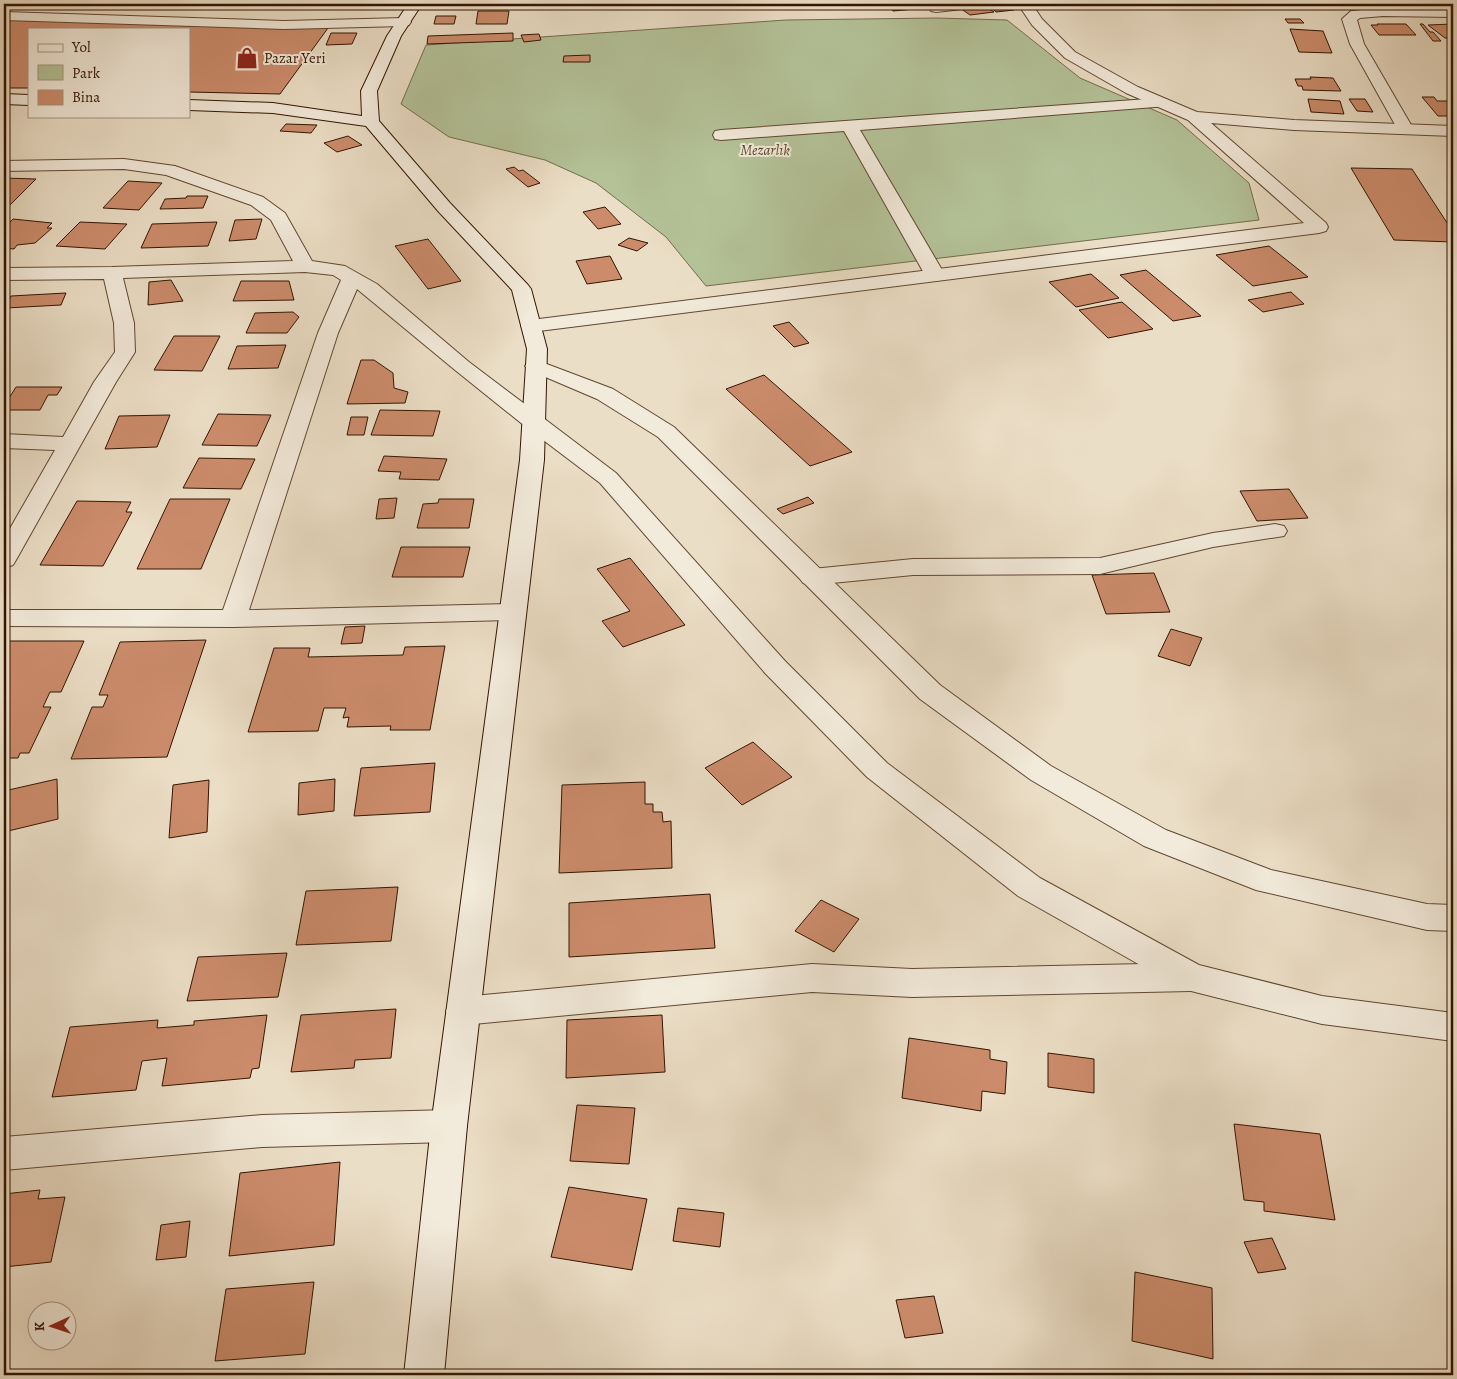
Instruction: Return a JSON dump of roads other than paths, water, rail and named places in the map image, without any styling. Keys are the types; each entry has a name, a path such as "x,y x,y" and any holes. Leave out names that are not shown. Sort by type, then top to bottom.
{"street":[{"path":"68,17 80,4"},
{"path":"936,8 971,4"},
{"path":"1024,4 1037,22 1070,55 1132,90 1194,116 1294,125 1453,132"},
{"path":"1406,130 1357,44 1349,19 1356,14 1383,12 1453,13"},
{"path":"4,16 284,25 409,13"},
{"path":"409,13 394,36 369,91 371,122 444,207 521,289 536,348 532,460 449,1126 424,1375"},
{"path":"4,99 28,100"},
{"path":"721,135 1162,103"},
{"path":"190,105 273,108 371,122"},
{"path":"530,326 1320,227 1194,116"},
{"path":"850,127 934,275"},
{"path":"4,166 124,164 169,170 257,200 279,217 304,266"},
{"path":"4,274 112,273 304,266 338,270 370,288 462,366 608,478 775,667 877,770 1029,887 1191,977 1322,1010 1453,1027"},
{"path":"4,560 105,382 125,352 124,323 112,273"},
{"path":"233,619 328,333 352,278"},
{"path":"536,366 605,394 666,432 812,578 930,692 1041,773 1155,838 1267,881 1427,917 1453,918"},
{"path":"4,440 70,444"},
{"path":"812,578 913,567 1100,566 1213,540 1275,531"},
{"path":"4,618 233,619 513,612"},
{"path":"463,1010 812,978 912,982 1191,977"},
{"path":"4,1154 262,1131 449,1126"}],"place":[{"name":"Pazar Yeri","path":"247,58"}],"park label":[{"name":"Mezarlık","path":"765,150"}]}
